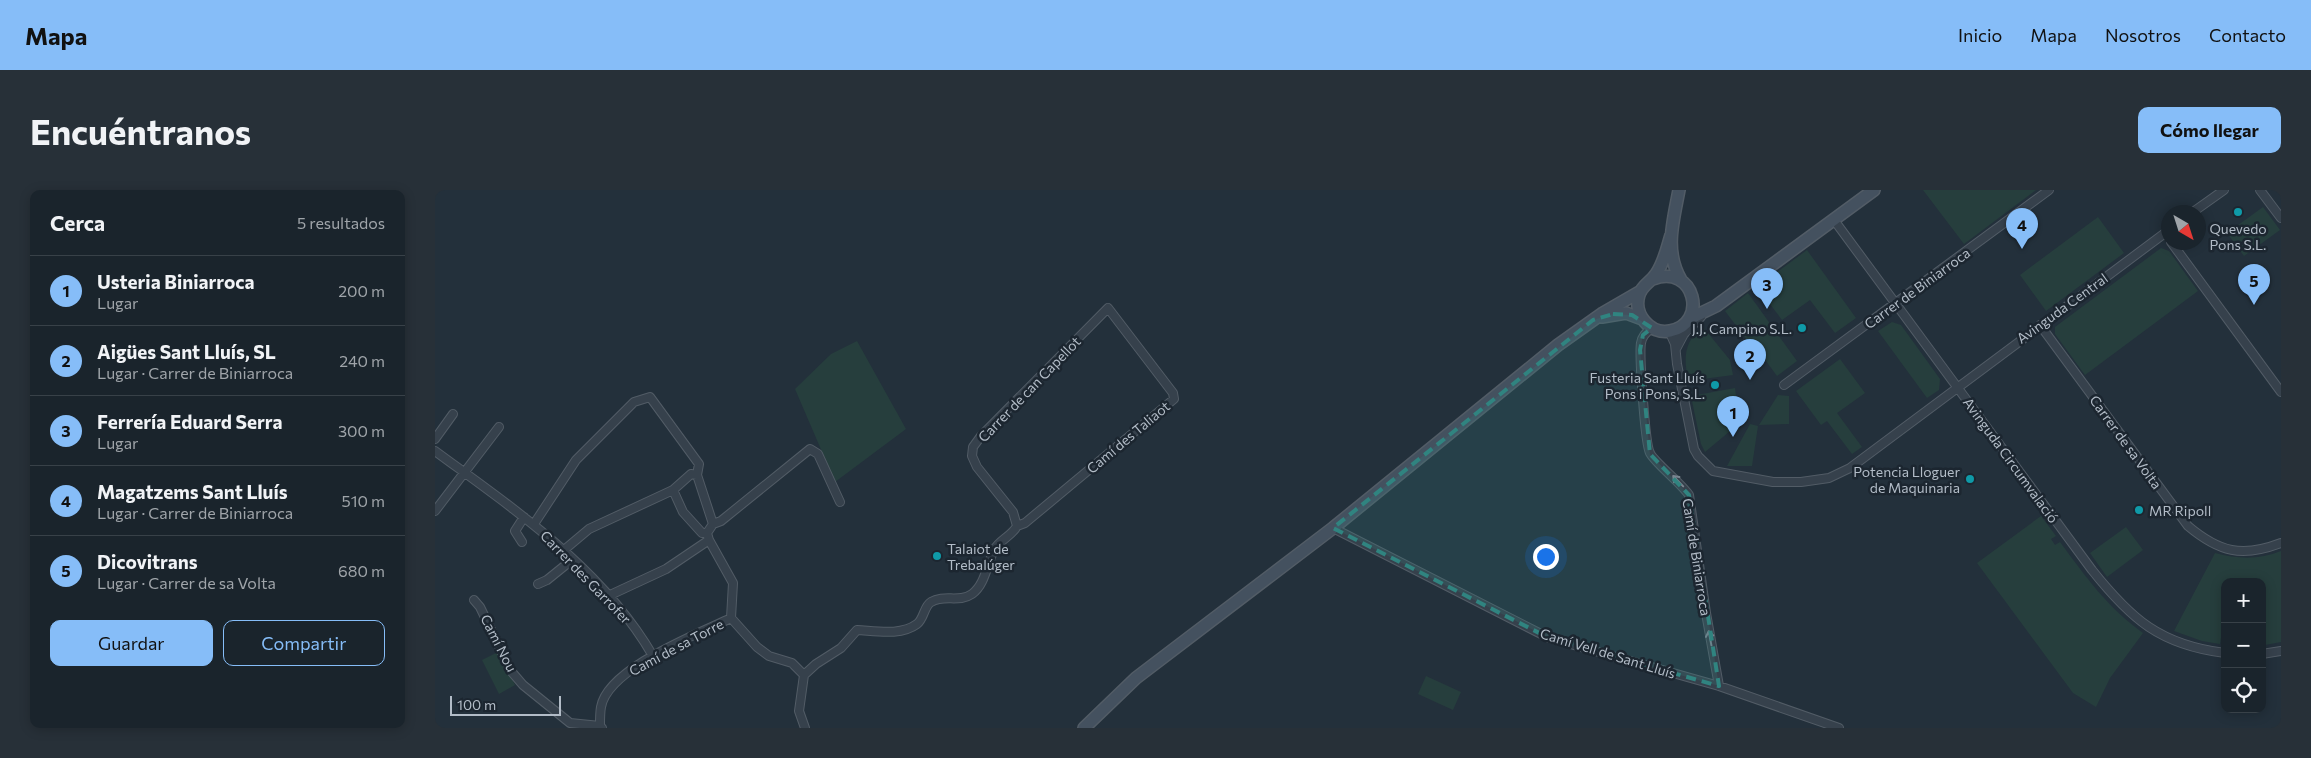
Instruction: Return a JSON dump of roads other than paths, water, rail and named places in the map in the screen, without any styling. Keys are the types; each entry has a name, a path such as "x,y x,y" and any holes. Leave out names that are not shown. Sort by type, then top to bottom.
{"main road":[{"path":"1083,728 1136,678 1333,528 1558,345 1593,320 1641,291 1653,279 1660,266 1671,235 1679,190"},
{"path":"1593,320 1613,314 1625,313 1642,319 1652,328 1673,330 1689,319 1709,311 1874,190"},
{"path":"1671,235 1672,262 1681,280 1691,293 1702,302 1727,298"},
{"path":"1653,279 1667,276 1681,280"},
{"path":"1641,291 1637,305 1642,319"},
{"path":"1689,319 1693,302 1691,293"}],"street":[{"name":"Carrer de Biniarroca","path":"1784,385 2049,190"},
{"path":"2203,205 2224,190"},
{"path":"2260,190 2281,218"},
{"name":"Avinguda Circumvalació","path":"1834,220 2118,603 2143,624 2177,642 2206,651 2221,653"},
{"name":"Avinguda Central","path":"1675,348 1690,432 1698,456 1713,471 1773,482 1801,482 1829,478 1849,468 2040,325 2161,242"},
{"path":"2177,250 2281,392"},
{"name":"Camí des Taliaot","path":"1017,526 1025,523 1173,400 1173,393 1109,308"},
{"name":"Carrer de can Capellot","path":"1017,526 1013,512 977,467 972,456 973,448 981,436 1109,308"},
{"path":"1675,348 1683,334 1709,311"},
{"name":"Carrer de sa Volta","path":"2040,325 2188,526 2205,541 2225,549 2244,552 2265,549 2281,543"},
{"name":"Camí de Biniarroca","path":"1652,328 1643,336 1640,350 1649,454 1689,495 1705,613 1719,686"},
{"path":"1673,330 1670,333 1675,348"},
{"path":"534,524 576,460 635,402 650,397 699,464 697,475 713,524 708,537 666,569 608,596"},
{"path":"435,439 453,414"},
{"path":"435,511 499,427"},
{"path":"713,524 721,521 810,448 818,454 840,502"},
{"name":"Carrer des Garrofer","path":"435,451 534,524 573,558 637,630 653,656"},
{"path":"564,550 589,529 673,490 691,474 697,475"},
{"path":"673,490 683,512 708,537 733,583 731,618 757,647 769,656 792,663 804,675"},
{"path":"522,542 515,531 524,517"},
{"path":"805,728 799,711 804,675 816,664 841,648 857,630 885,632 902,630 918,623 929,603 941,597 962,598 973,594 982,582 995,548 1014,532 1017,526"},
{"name":"Camí Vell de Sant Lluís","path":"1333,528 1549,638 1719,686 1839,728"},
{"path":"537,584 547,580 573,558"},
{"name":"Camí Nou","path":"474,600 480,607 511,671 523,685 570,723 601,727"},
{"name":"Camí de sa Torre","path":"601,727 601,706 608,692 627,671 653,656 731,618"},
{"path":"2266,653 2281,651"}],"place":[{"name":"Quevedo Pons S.L.","path":"2238,212"},
{"name":"Magatzems Sant Lluís","path":"2022,249"},
{"name":"Dicovitrans","path":"2254,305"},
{"name":"Ferrería Eduard Serra","path":"1767,309"},
{"name":"J.J. Campino S.L.","path":"1802,328"},
{"name":"Aigües Sant Lluís, SL","path":"1750,380"},
{"name":"Fusteria Sant Lluís Pons i Pons, S.L.","path":"1715,385"},
{"name":"Usteria Biniarroca","path":"1733,437"},
{"name":"Potencia Lloguer de Maquinaria","path":"1970,479"},
{"name":"MR Ripoll","path":"2139,510"},
{"name":"Talaiot de Trebalúger","path":"937,556"}]}
